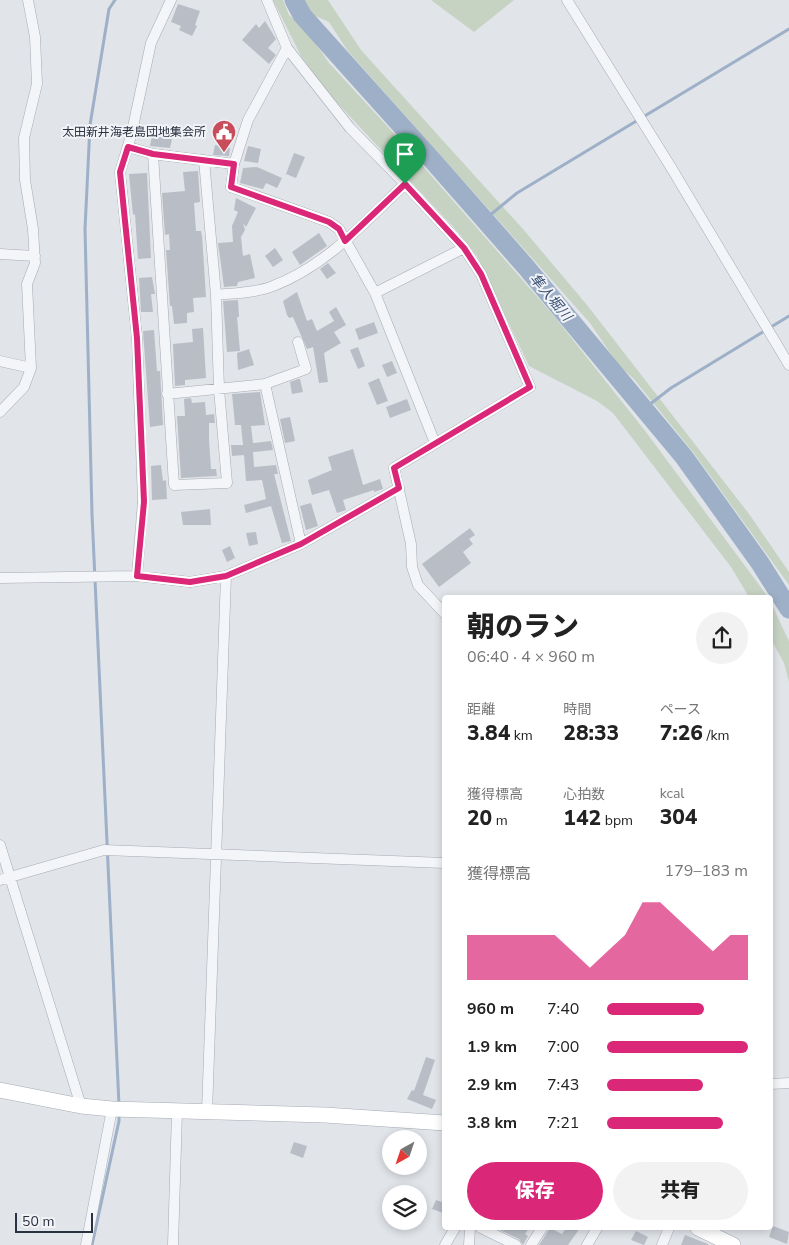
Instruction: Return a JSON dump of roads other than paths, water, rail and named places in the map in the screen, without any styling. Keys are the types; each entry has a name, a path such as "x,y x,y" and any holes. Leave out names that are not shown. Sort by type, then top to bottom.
{"street":[{"path":"0,412 24,387 31,368 27,284 35,263 35,256 33,229 25,180 24,138 37,84 35,37 28,0"},
{"path":"137,576 144,502 137,338 120,172 128,147 151,43 171,0"},
{"path":"267,0 287,48 350,128 464,248 481,274 530,387 394,468 411,544 412,567 418,585 442,611"},
{"path":"567,0 789,365"},
{"path":"287,48 248,120 234,164 231,187 329,222 339,229 375,293 435,442"},
{"path":"128,147 153,154 234,164"},
{"path":"153,154 174,485 227,483 219,389 216,295 204,160"},
{"path":"216,295 271,287 313,267 345,241 405,184"},
{"path":"375,293 464,248"},
{"path":"0,254 35,256"},
{"path":"167,394 265,384 306,369 298,342"},
{"path":"0,361 31,368"},
{"path":"265,384 301,544"},
{"path":"0,578 137,576 190,582 226,576 301,544 399,488"},
{"path":"207,1112 226,576"},
{"path":"0,845 5,879 81,1106"},
{"path":"5,879 104,850 442,863"},
{"path":"773,1080 789,1083"},
{"path":"0,1090 81,1106 112,1110 325,1115 442,1123"},
{"path":"86,1245 112,1110"},
{"path":"173,1245 178,1112"},
{"path":"445,1245 454,1230"},
{"path":"469,1245 470,1230"},
{"path":"486,1230 516,1245"},
{"path":"531,1245 541,1230"},
{"path":"587,1245 596,1230"},
{"path":"662,1245 668,1230"},
{"path":"702,1230 731,1245"}],"waterway":[{"path":"115,0 109,9 90,125 85,229 92,514 119,1105"},
{"name":"隼人堀川","path":"294,0 302,15 526,267 684,457 760,563 789,609"},
{"path":"484,220 517,193 789,29"},
{"path":"645,408 671,388 789,316"},
{"path":"92,1245 119,1121 119,1113"}],"place":[{"name":"太田新井海老島団地集会所","path":"224,153"}]}
